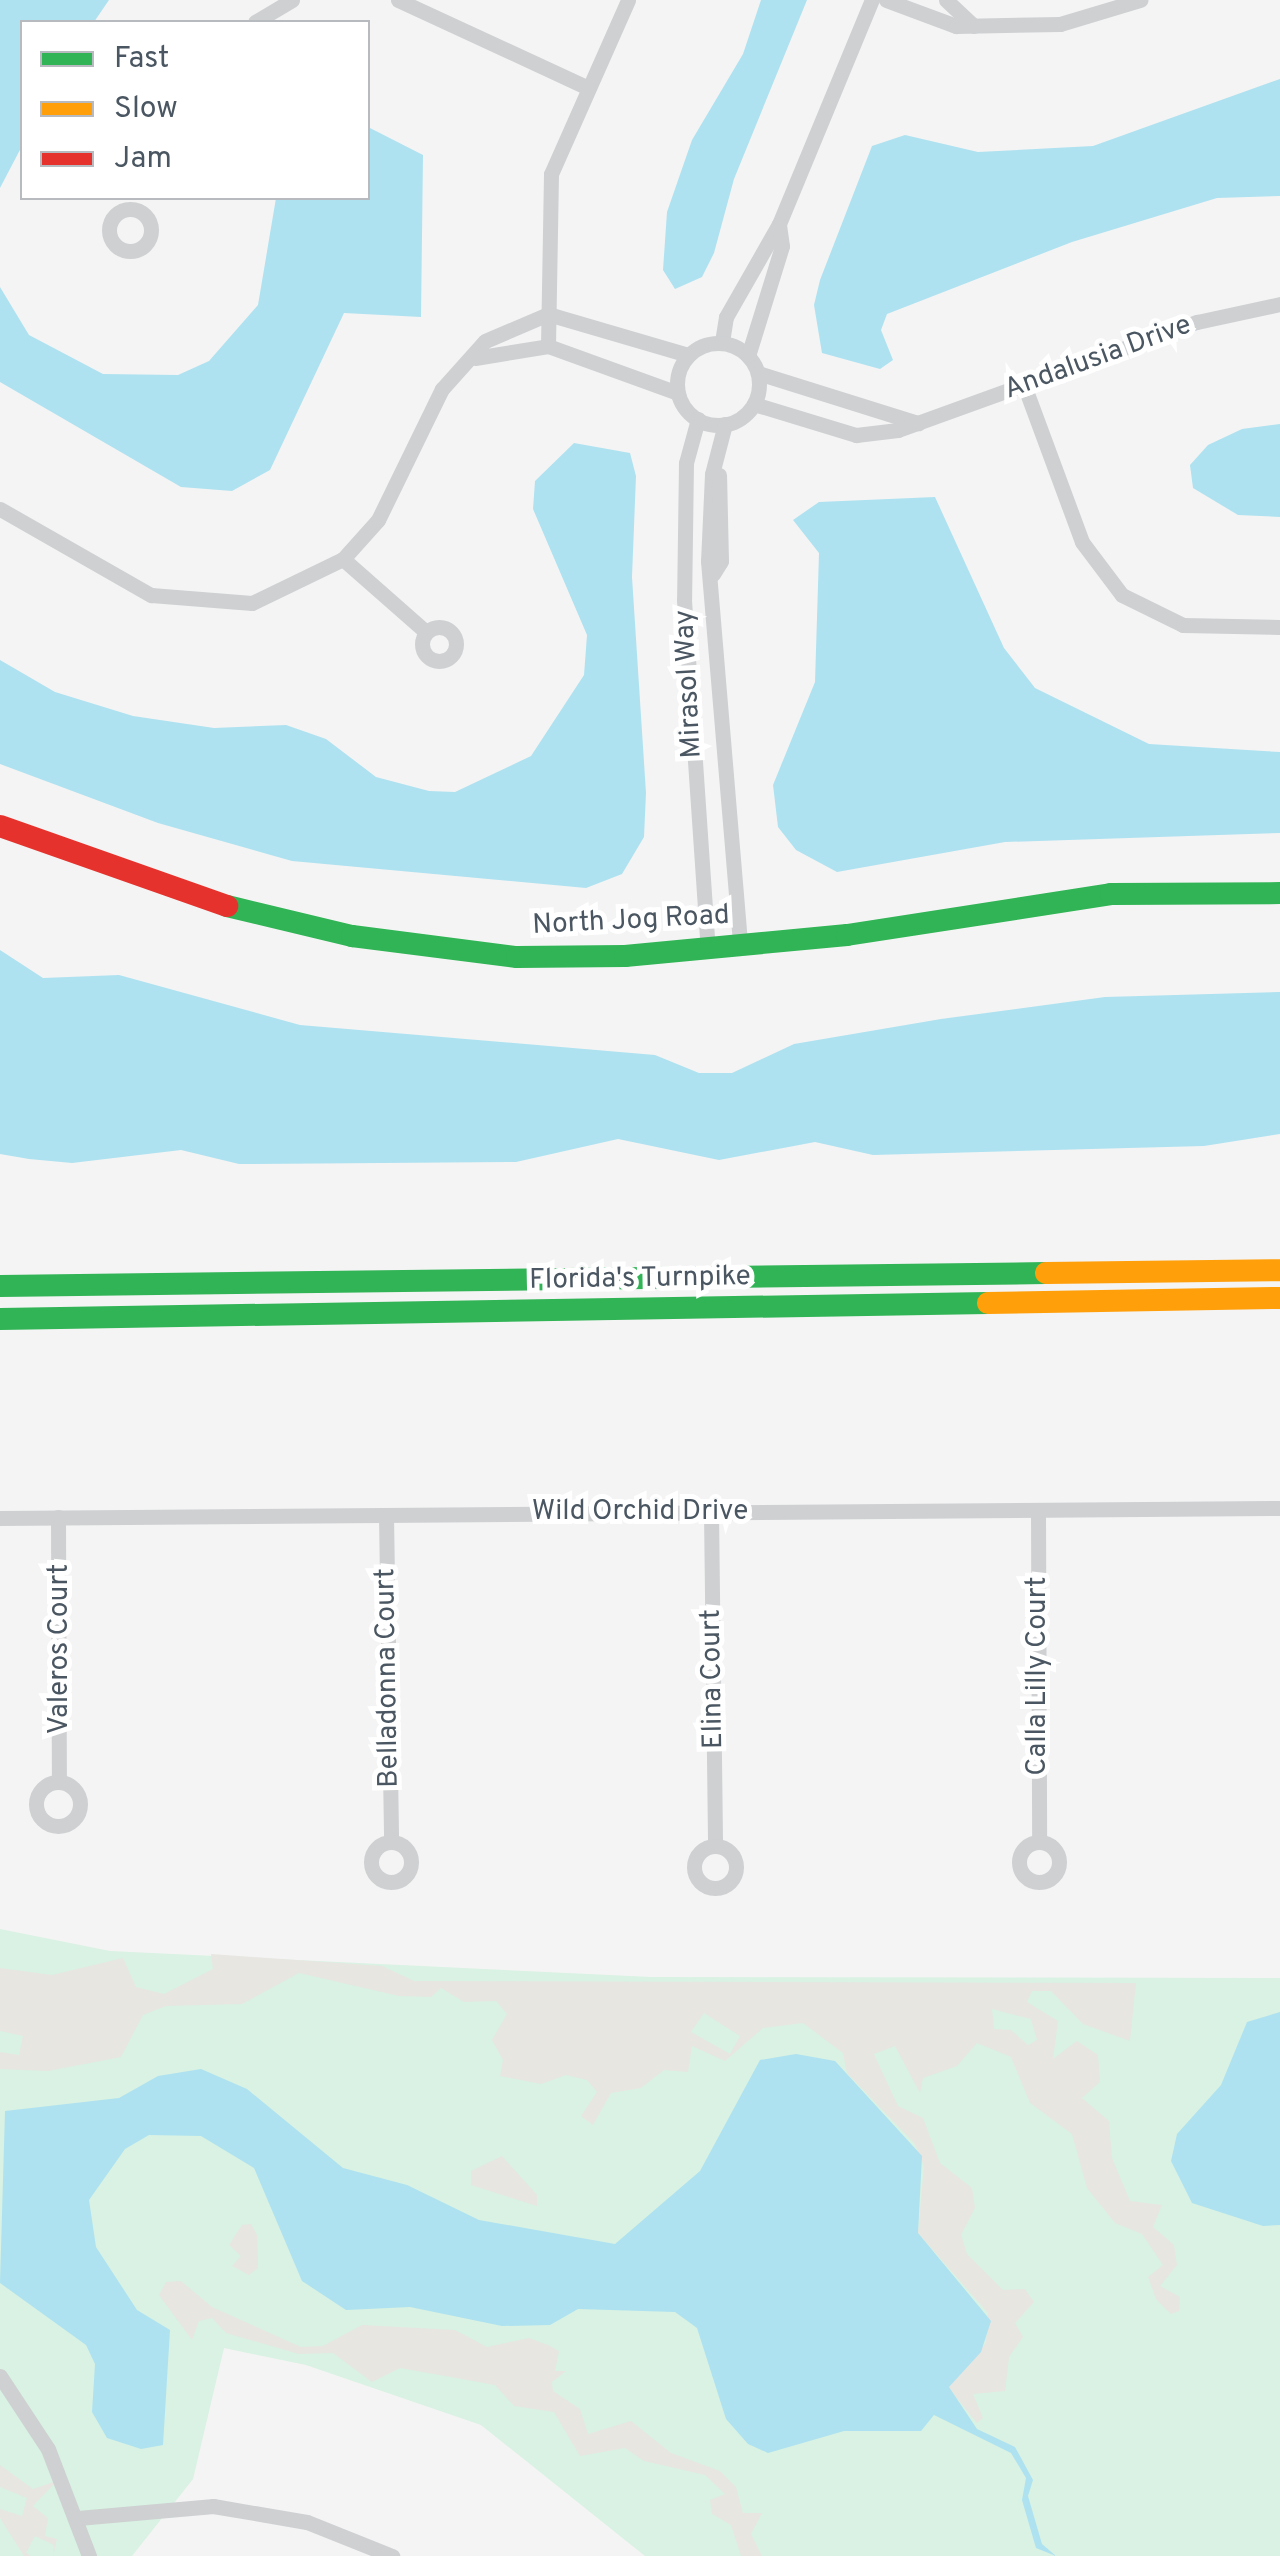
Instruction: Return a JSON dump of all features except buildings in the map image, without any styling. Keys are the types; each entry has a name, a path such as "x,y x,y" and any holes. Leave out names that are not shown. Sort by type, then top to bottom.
{"main road":[{"name":"North Jog Road","path":"0,826 220,904 352,936 517,956 708,950 1112,894 1280,893"},
{"name":"Florida's Turnpike","path":"0,1286 1280,1270"},
{"name":"Florida's Turnpike","path":"0,1320 1280,1298"}],"street":[{"path":"398,0 586,88"},
{"path":"548,346 552,174 586,88 628,0"},
{"path":"722,342 726,317 780,224 872,0"},
{"path":"886,0 974,26 1060,24 1140,0"},
{"path":"946,0 974,26"},
{"path":"258,20 282,1"},
{"path":"748,356 782,246 780,224"},
{"name":"Andalusia Drive","path":"754,404 856,435 918,424 1196,322 1280,304"},
{"path":"0,510 151,595 252,603 343,559 378,520 442,389 476,358 485,341 548,314 688,355 722,342 748,356 758,373 754,404 725,424 698,419 678,393 548,346 476,358"},
{"path":"678,393 688,355"},
{"path":"758,373 918,424"},
{"path":"1024,385 1082,542 1122,595 1183,625 1280,627"},
{"name":"Mirasol Way","path":"698,419 686,464 684,600 708,950"},
{"name":"Mirasol Way","path":"725,424 717,454 722,530 713,574 714,683 740,946"},
{"path":"343,559 426,632"},
{"name":"Wild Orchid Drive","path":"0,1518 1280,1508"},
{"name":"Calla Lilly Court","path":"1038,1510 1038,1842"},
{"name":"Elina Court","path":"711,1512 715,1846"},
{"name":"Belladonna Court","path":"386,1514 391,1842"},
{"name":"Valeros Court","path":"58,1517 59,1781"},
{"path":"0,2376 48,2449 78,2518 89,2556"},
{"path":"78,2518 116,2509 213,2506 307,2522 392,2556"}],"green space":[{"path":"0,1929 110,1951 651,1977 1280,1978 1280,2556 645,2556 481,2425 306,2365 224,2348 193,2479 132,2556 0,2556"}],"sand":[{"path":"211,1954 382,1966 414,1981 1136,1983 1130,2041 1083,2024 1051,1991 1032,1991 1027,2002 1058,2021 1053,2059 1077,2041 1098,2055 1100,2082 1082,2098 1109,2121 1112,2158 1130,2201 1162,2205 1153,2227 1174,2245 1177,2265 1160,2286 1180,2297 1179,2311 1171,2314 1156,2299 1148,2277 1163,2265 1142,2234 1115,2223 1087,2188 1072,2134 1030,2103 1011,2057 977,2043 957,2066 923,2078 920,2093 895,2046 874,2054 898,2106 923,2118 940,2163 972,2188 975,2208 961,2235 967,2254 1003,2290 1025,2289 1034,2302 1015,2323 1023,2337 1009,2357 1005,2391 973,2394 983,2418 977,2423 948,2387 986,2343 988,2313 918,2233 924,2166 915,2144 847,2073 843,2053 803,2023 763,2028 725,2061 692,2046 688,2072 664,2070 641,2088 611,2093 593,2125 581,2116 597,2092 587,2080 566,2075 541,2084 500,2076 503,2060 492,2040 507,2014 496,2001 464,2002 441,1988 431,1997 399,1996 299,1973 242,2004 166,2006 143,2015 121,2057 48,2071 0,2069 0,2052 19,2055 23,2036 0,2031 0,1968 52,1975 123,1958 136,1987 164,1994 213,1969","holes":["992,2009 1031,2019 1037,2040 1028,2045 1011,2030 994,2029","704,2013 740,2036 730,2054 691,2032"]},
{"path":"502,2156 537,2195 537,2206 471,2185 471,2171"},
{"path":"251,2224 257,2235 258,2268 249,2275 232,2266 241,2256 229,2245 242,2225"},
{"path":"181,2281 212,2307 301,2347 323,2346 362,2325 455,2330 487,2347 529,2338 548,2345 559,2351 555,2371 566,2371 552,2382 553,2391 580,2409 588,2434 631,2421 671,2453 720,2471 736,2487 743,2513 762,2513 751,2534 762,2556 741,2556 731,2525 712,2514 710,2500 725,2494 705,2475 644,2461 625,2448 580,2456 554,2412 514,2406 495,2385 400,2368 372,2382 333,2353 299,2354 226,2333 212,2318 199,2321 192,2340 159,2295 166,2282"},
{"path":"0,2465 33,2489 57,2481 33,2506 48,2518 45,2536 57,2539 53,2556 54,2545 35,2536 26,2553 31,2556 24,2556 0,2518 0,2509 22,2516 27,2498 0,2487"}],"water":[{"path":"0,0 109,0 95,20 20,20 20,150 0,188"},
{"path":"761,0 807,0 734,179 714,253 702,277 675,289 663,270 667,212 692,140 743,54"},
{"path":"1280,79 1280,196 1217,198 1072,242 887,314 881,330 893,360 880,369 822,353 814,305 820,280 872,146 905,135 978,152 1093,146"},
{"path":"370,128 423,155 421,317 344,313 270,470 232,491 181,487 0,382 0,287 29,335 103,374 178,375 209,361 258,305 276,200 370,200"},
{"path":"1280,424 1280,517 1238,515 1193,488 1190,465 1208,445 1242,429"},
{"path":"574,443 630,453 636,476 632,577 646,793 644,837 622,874 586,888 292,861 158,823 0,764 0,660 55,692 133,716 214,728 286,725 326,739 376,777 429,791 455,792 531,756 584,675 587,635 533,509 535,481"},
{"path":"935,497 1004,648 1035,688 1149,744 1280,752 1280,833 1005,842 837,872 796,850 778,827 773,785 815,682 819,553 793,520 819,502"},
{"path":"0,950 43,978 119,975 300,1025 655,1055 699,1073 732,1073 794,1044 941,1019 1105,997 1280,992 1280,1134 1204,1146 873,1155 815,1142 719,1160 618,1139 516,1162 239,1164 181,1150 72,1163 29,1159 0,1154"},
{"path":"1280,2012 1280,2225 1263,2226 1192,2203 1171,2161 1177,2134 1221,2085 1247,2022"},
{"path":"796,2054 835,2061 922,2156 918,2233 991,2321 981,2352 949,2387 977,2429 1015,2447 1033,2480 1028,2496 1042,2544 1056,2556 1036,2548 1022,2500 1026,2478 1011,2453 934,2415 921,2431 844,2431 768,2453 748,2444 726,2419 697,2328 675,2312 578,2309 550,2325 502,2326 410,2307 346,2310 302,2281 254,2168 201,2136 149,2135 125,2149 89,2200 96,2247 137,2310 170,2330 163,2445 141,2449 107,2438 92,2412 95,2364 86,2345 0,2283 5,2111 119,2098 158,2076 201,2069 247,2089 343,2168 407,2185 479,2220 615,2244 700,2171 760,2060"}],"traffic: fast":[{"path":"227,906 352,936 517,957 625,956 847,935 1111,894 1280,893"},
{"path":"0,1286 1046,1273"},
{"path":"0,1319 988,1303"}],"traffic: slow":[{"path":"1046,1273 1280,1270"},
{"path":"988,1303 1280,1298"}],"traffic: jam":[{"path":"0,826 227,906"}]}
